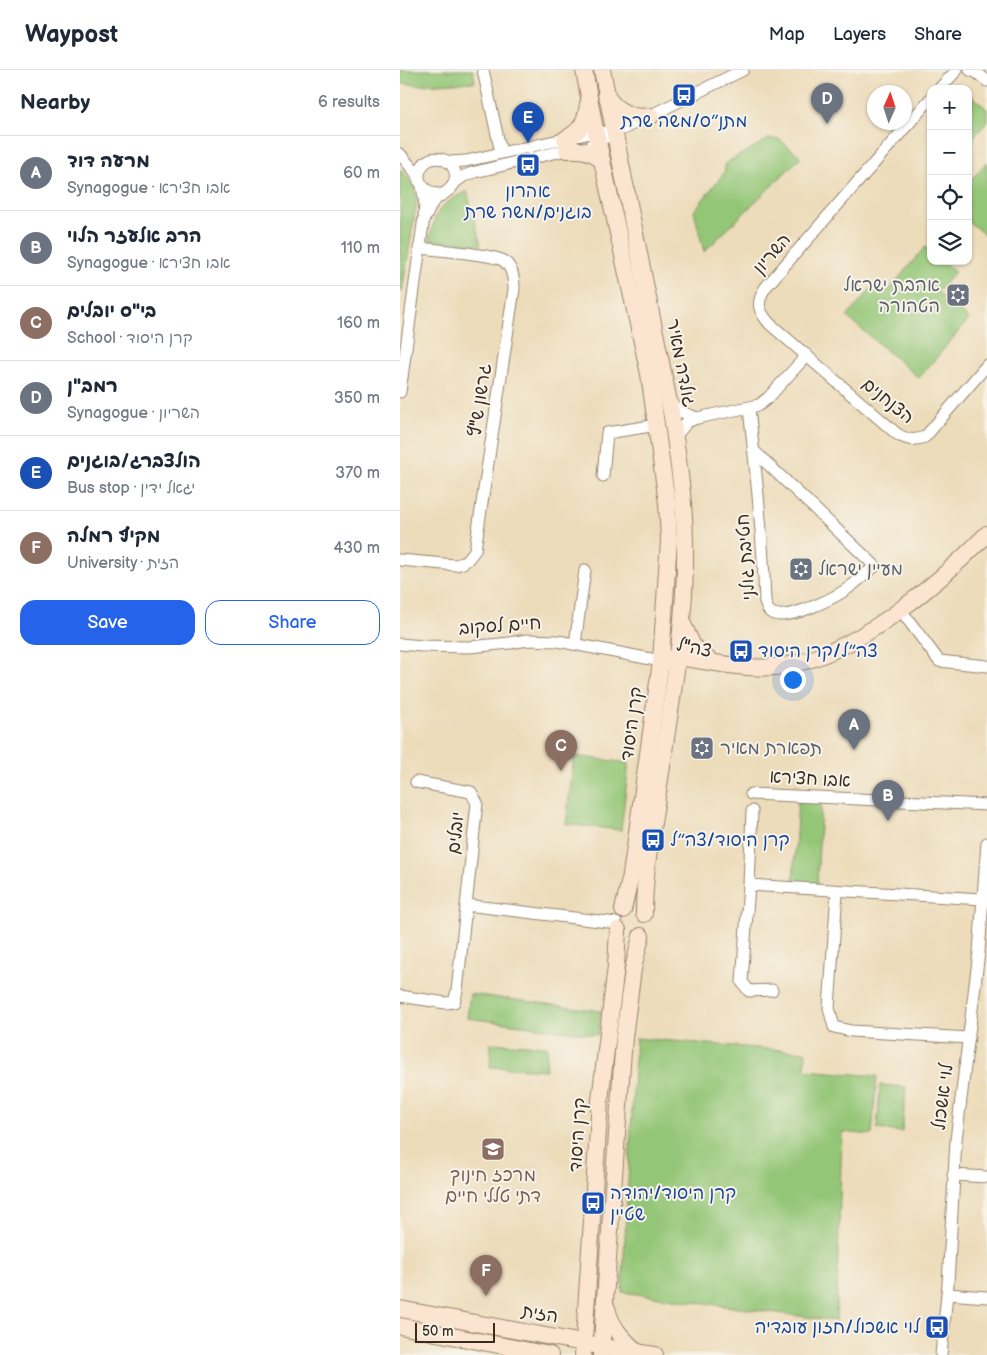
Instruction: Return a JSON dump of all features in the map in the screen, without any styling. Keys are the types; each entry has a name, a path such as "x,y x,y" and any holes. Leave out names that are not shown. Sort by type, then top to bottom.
{"main road":[{"name":"גולדה מאיר","path":"584,70 596,137 649,374 657,424 667,504 672,662"},
{"name":"גולדה מאיר","path":"602,70 675,437 680,472 685,552 682,622 672,662"},
{"path":"588,95 582,126 566,145 589,151 595,154 602,162"},
{"path":"606,95 614,105 624,112 637,116 651,116"},
{"name":"צה\"ל","path":"672,662 782,666 816,658 903,614 987,534"},
{"name":"צה\"ל","path":"672,662 743,677 783,676 819,668 856,650 987,548"},
{"path":"682,622 693,646 711,662"},
{"name":"קרן היסוד","path":"644,914 672,662"},
{"name":"קרן היסוד","path":"584,1349 600,1100 616,966 619,921 631,875 672,662"},
{"path":"601,1351 624,1037 633,969 641,936 647,925 644,914 634,908 619,921 626,938 634,939 641,936"},
{"path":"552,1337 570,1331 576,1325 582,1317 588,1299"},
{"path":"605,1302 609,1317 616,1330 637,1352"},
{"name":"הזית","path":"400,1309 552,1337 584,1349 655,1355"},
{"path":"400,1326 499,1350 550,1355"}],"street":[{"path":"483,70 500,153"},
{"path":"454,183 469,174 615,132 743,70"},
{"path":"943,85 957,70"},
{"path":"970,70 976,72 987,82"},
{"name":"השריון","path":"807,354 762,316 759,298 765,288 927,103"},
{"path":"401,155 416,160 439,158 450,162 466,161 500,153 566,145"},
{"path":"401,155 416,173 421,184 431,194 443,194"},
{"path":"400,389 425,205 419,175 423,164 433,158"},
{"path":"423,222 434,202 452,188 455,172 450,162"},
{"name":"גרשון ש\"ץ","path":"400,560 455,565 462,564 468,560 475,550 514,290 514,279 510,268 502,260 486,256 419,248"},
{"path":"675,437 687,422 759,405 768,398 807,354"},
{"name":"הצנחנים","path":"807,354 897,434 910,440 924,438 987,365"},
{"path":"668,402 682,412 698,418"},
{"name":"חטיבת גולני","path":"749,408 753,450 760,504 765,602 767,609 773,614 780,615 800,611 846,589 875,566 753,450"},
{"path":"603,476 607,433 657,424"},
{"path":"575,644 585,570"},
{"path":"903,614 938,661 987,666"},
{"name":"חיים לסקוב","path":"400,644 469,647 541,639 672,662"},
{"name":"יובלים","path":"400,996 446,1003 454,1002 457,991 477,803 471,792 416,782"},
{"name":"אבו חצירא","path":"752,794 987,805"},
{"path":"752,811 742,982 749,990 772,990"},
{"name":"לוי אשכול","path":"941,1355 947,1294 956,1140 979,952 987,843"},
{"path":"749,885 837,892 982,899"},
{"path":"837,892 829,1008 834,1026 851,1031 969,1038"},
{"path":"466,905 619,921"},
{"path":"953,1175 987,1177"},
{"path":"947,1294 987,1297"}],"green space":[{"path":"400,70 473,70 475,82 417,85 400,83"},
{"path":"972,96 987,109 987,122 972,139"},
{"path":"768,139 779,139 801,157 704,252 694,211 724,173 726,163"},
{"path":"987,162 987,237 972,224 972,179"},
{"path":"400,170 412,184 417,201 402,292 400,291"},
{"path":"467,191 481,245 429,240 434,221 440,210 444,205"},
{"path":"925,247 927,249 927,265 947,265 955,272 937,292 969,319 919,378 847,317 876,283 887,292"},
{"path":"574,756 629,763 621,830 566,824"},
{"path":"798,801 821,802 817,886 793,884"},
{"path":"470,994 601,1011 598,1035 467,1018"},
{"path":"636,1038 806,1052 805,1070 877,1076 872,1135 842,1132 836,1321 622,1292"},
{"path":"491,1043 547,1046 546,1070 490,1067"},
{"path":"880,1085 906,1087 902,1132 877,1129"}],"place":[{"name":"מתנ״ס/משה שרת","path":"684,95"},
{"name":"רמב\"ן","path":"827,124"},
{"name":"הולצברג/בוגנים","path":"528,143"},
{"name":"אהרון בוגנים/משה שרת","path":"528,165"},
{"name":"אהבת ישראל הטהורה","path":"958,295"},
{"name":"מעיין ישראל","path":"801,569"},
{"name":"צה״ל/קרן היסוד","path":"741,651"},
{"name":"תפארת מאיר","path":"702,748"},
{"name":"מרעה דוד","path":"854,750"},
{"name":"בי\"ס יובלים","path":"561,771"},
{"name":"הרב אלעזר הלוי","path":"888,821"},
{"name":"קרן היסוד/צה״ל","path":"653,840"},
{"name":"מרכז חינוך דתי טללי חיים","path":"493,1149"},
{"name":"קרן היסוד/יהודה שטיין","path":"593,1203"},
{"name":"מקיף רמלה","path":"486,1296"},
{"name":"לוי אשכול/חזון עובדיה","path":"937,1327"}]}
